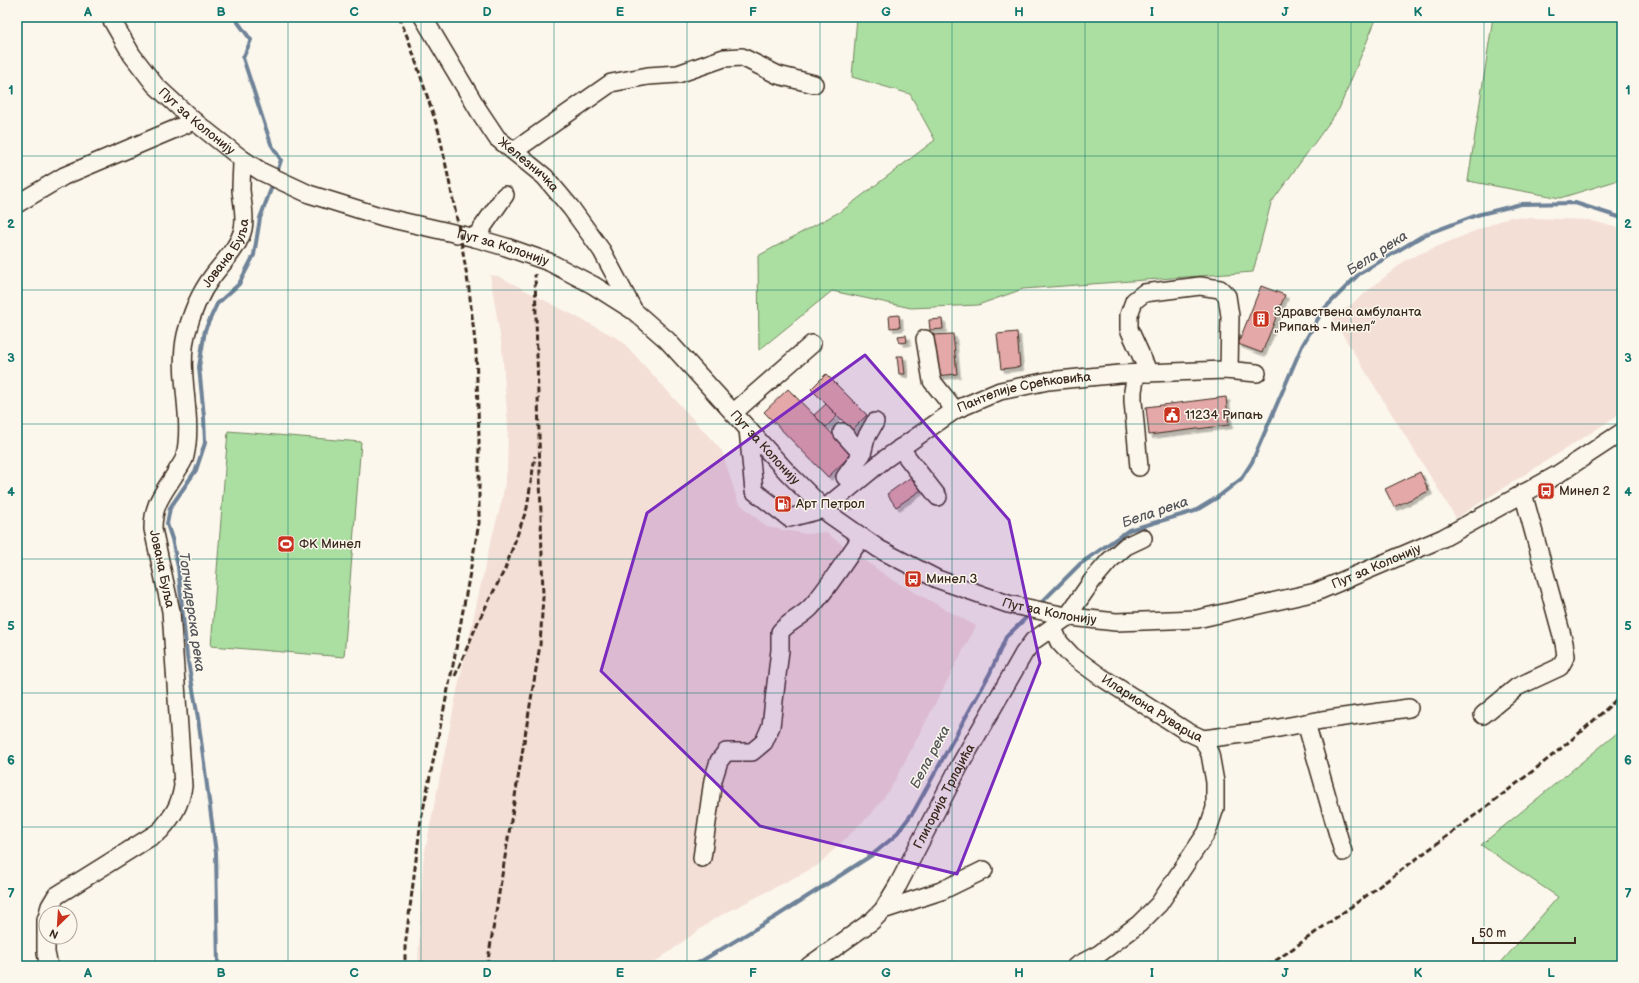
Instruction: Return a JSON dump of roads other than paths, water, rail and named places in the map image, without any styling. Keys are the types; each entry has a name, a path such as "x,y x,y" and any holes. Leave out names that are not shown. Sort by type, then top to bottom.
{"street":[{"name":"Пут за Колонију","path":"110,17 132,56 155,85 194,121 242,159 262,172 282,183 309,194 383,217 475,238 549,262 593,285 634,311 667,340 733,413 829,514 879,549 937,579 1008,604 1050,621"},
{"name":"Железничка","path":"423,17 479,111 497,138 545,177 571,208 602,251 634,311"},
{"path":"514,151 611,83 648,76 678,74 724,58 742,57 778,75 814,84"},
{"path":"17,204 64,176 194,121"},
{"name":"Јована Буља","path":"51,905 56,896 160,831 172,818 181,801 183,786 171,611 152,529 153,515 157,502 185,458 189,426 184,367 186,335 201,295 240,238 243,228 244,216 241,190 242,159"},
{"path":"475,238 505,195"},
{"path":"1139,467 1132,391 1143,373 1129,329 1129,315 1134,301 1144,293 1200,286 1220,289 1227,296 1230,316 1228,370"},
{"path":"925,340 932,381 954,410"},
{"path":"733,413 812,344"},
{"name":"Пантелије Срећковића","path":"824,509 885,459 954,410 1000,392 1048,381 1143,373 1228,370 1257,373"},
{"path":"845,477 864,446 875,422"},
{"path":"748,429 754,490 789,518 824,509"},
{"path":"842,432 885,459"},
{"name":"Пут за Колонију","path":"1068,617 1116,622 1197,619 1316,592 1443,538 1555,476 1622,432"},
{"path":"900,448 938,497"},
{"path":"1483,715 1517,687 1560,667 1566,656 1564,643 1523,493"},
{"path":"702,858 713,780 719,760 726,752 752,752 764,742 771,726 780,650 780,632 784,627 799,618 811,608 862,537"},
{"path":"1068,617 1092,581 1109,561 1126,546 1144,538"},
{"name":"Глигорија Трлајића","path":"809,966 872,921 883,910 898,885 960,765 1024,653 1050,621 1068,617"},
{"name":"Илариона Руварца","path":"1050,621 1059,642 1072,656 1101,677 1186,731 1203,739 1210,754 1215,782 1215,808 1207,832 1159,904 1139,924 1099,954 1076,966"},
{"path":"1203,739 1258,732 1306,723 1409,708"},
{"path":"1306,723 1343,852"},
{"path":"883,910 941,890 984,870"},
{"path":"46,945 49,966"}],"waterway":[{"name":"Топчидерска река","path":"234,17 251,40 243,58 271,144 281,160 276,175"},
{"name":"Топчидерска река","path":"218,966 216,853 198,718 187,656 178,567 167,524 170,508 196,470 205,443 199,367 205,330 217,304 239,284 254,255 260,218 274,181"},
{"name":"Бела река","path":"1038,606 1080,564 1129,530 1195,511 1218,497 1241,479 1252,462 1302,346 1323,310 1359,274 1424,235 1477,215 1521,204 1575,203 1622,218"},
{"name":"Бела река","path":"693,966 777,916 872,855 895,836 914,811 990,673 1006,637 1031,613"}],"railway":[{"path":"399,17 409,41 439,132 460,234 469,289 476,351 479,437 479,523 453,665 421,820 405,947 405,966"},
{"path":"487,966 540,645 543,597 535,274"},
{"path":"455,676 478,622 505,569 527,508 535,456"},
{"path":"1268,966 1385,882 1519,782 1561,748 1622,694"}],"place":[{"name":"Здравствена амбуланта „Рипањ - Минел”","path":"1261,319"},
{"name":"11234 Рипањ","path":"1172,415"},
{"name":"Минел 2","path":"1546,491"},
{"name":"Арт Петрол","path":"783,504"},
{"name":"ФК Минел","path":"286,544"},
{"name":"Минел 3","path":"913,579"}]}
